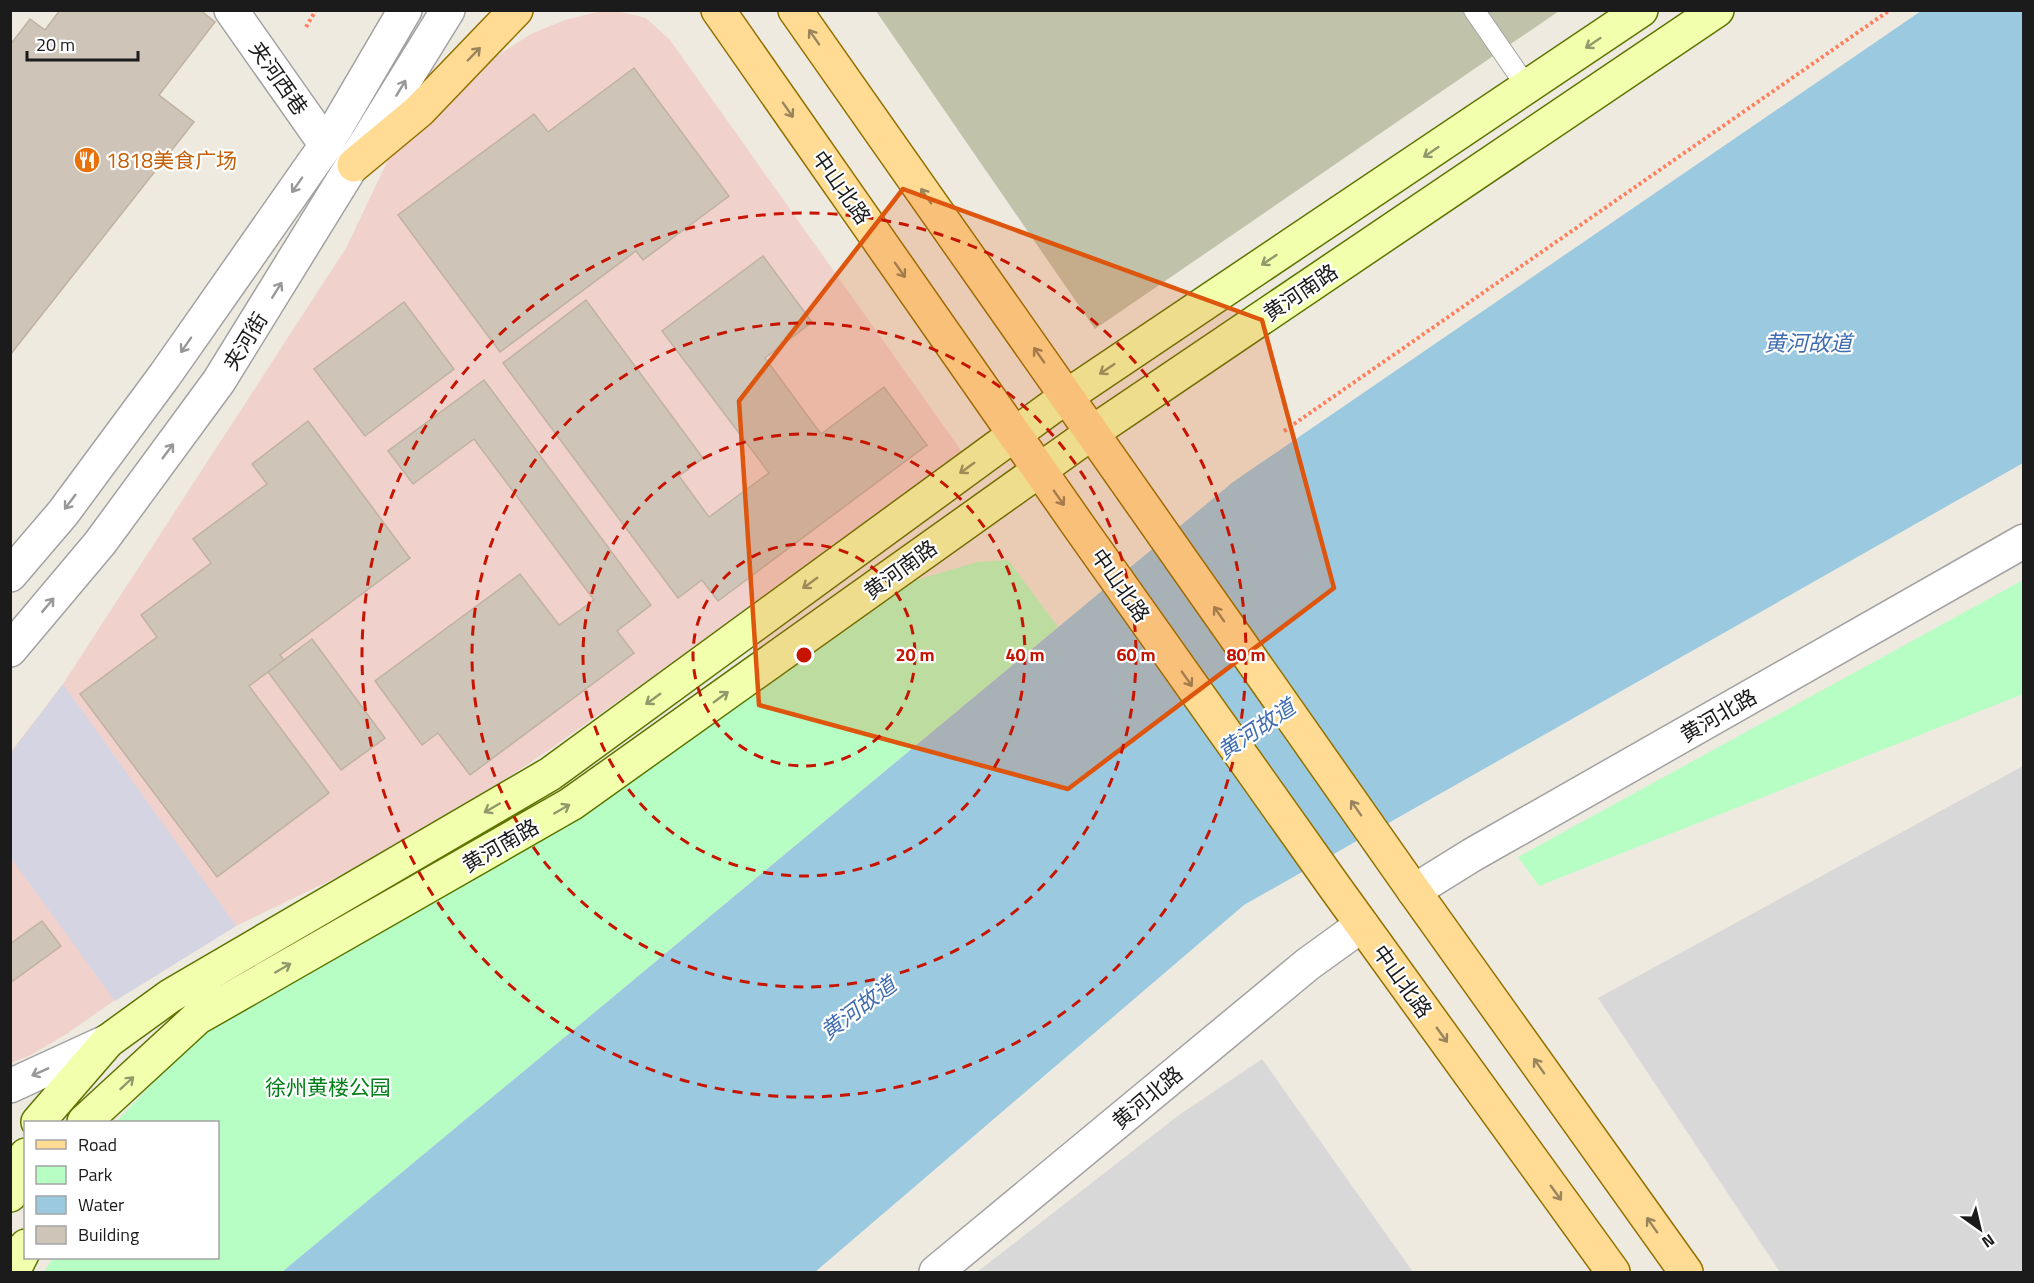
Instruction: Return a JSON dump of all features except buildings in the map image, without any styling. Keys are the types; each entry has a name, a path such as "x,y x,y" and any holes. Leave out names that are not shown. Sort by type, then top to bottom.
{"main road":[{"path":"354,165 420,111 516,10"},
{"name":"中山北路","path":"718,10 1080,528 1334,886 1613,1272"},
{"path":"795,10 1389,856 1686,1272"},
{"name":"黄河南路","path":"39,1121 108,1041 170,996 550,774 1014,433 1641,10"},
{"name":"黄河南路","path":"85,1121 197,1018 572,804 1039,469 1716,10"},
{"path":"10,1195 24,1160"},
{"path":"13,1272 24,1250"}],"street":[{"name":"夹河西巷","path":"231,10 326,145"},
{"path":"10,575 63,513 165,375 326,145 405,10"},
{"name":"夹河街","path":"10,650 100,543 219,381 448,10"},
{"name":"黄河北路","path":"1414,891 1472,855 2024,541"},
{"name":"黄河北路","path":"936,1272 1308,964 1362,925"},
{"path":"10,1086 108,1041"}],"lane":[{"path":"1474,10 1527,87"}],"path":[{"path":"306,27 316,10"},
{"path":"1284,431 1890,10"}],"highlighted area":[{"path":"903,189 1262,320 1334,588 1068,789 759,705 739,401"}],"shaded area":[{"path":"876,11 1559,11 1095,329"},
{"path":"597,12 621,12 646,18 670,40 965,456 546,752 416,839 236,926 115,1000 68,1033 31,1055 11,1063 10,753 63,684 346,248 388,160 458,81 531,34 565,20"},
{"path":"63,684 236,926 115,1001 11,858 11,753"},
{"path":"2023,766 2023,1272 1780,1272 1598,998"},
{"path":"1262,1059 1413,1272 977,1272 1179,1115"}],"green space":[{"name":"徐州黄楼公园","path":"1008,560 1058,627 282,1272 44,1272 52,1259 219,1259 219,1121 117,1121 182,1052 232,1012 900,585 977,562"},
{"path":"2023,580 2023,694 1539,886 1518,857"}],"water":[{"name":"黄河故道","path":"1921,11 2023,11 2023,463 1244,905 815,1272 282,1272 1233,482"}],"place":[{"name":"1818美食广场","path":"87,160"}]}
